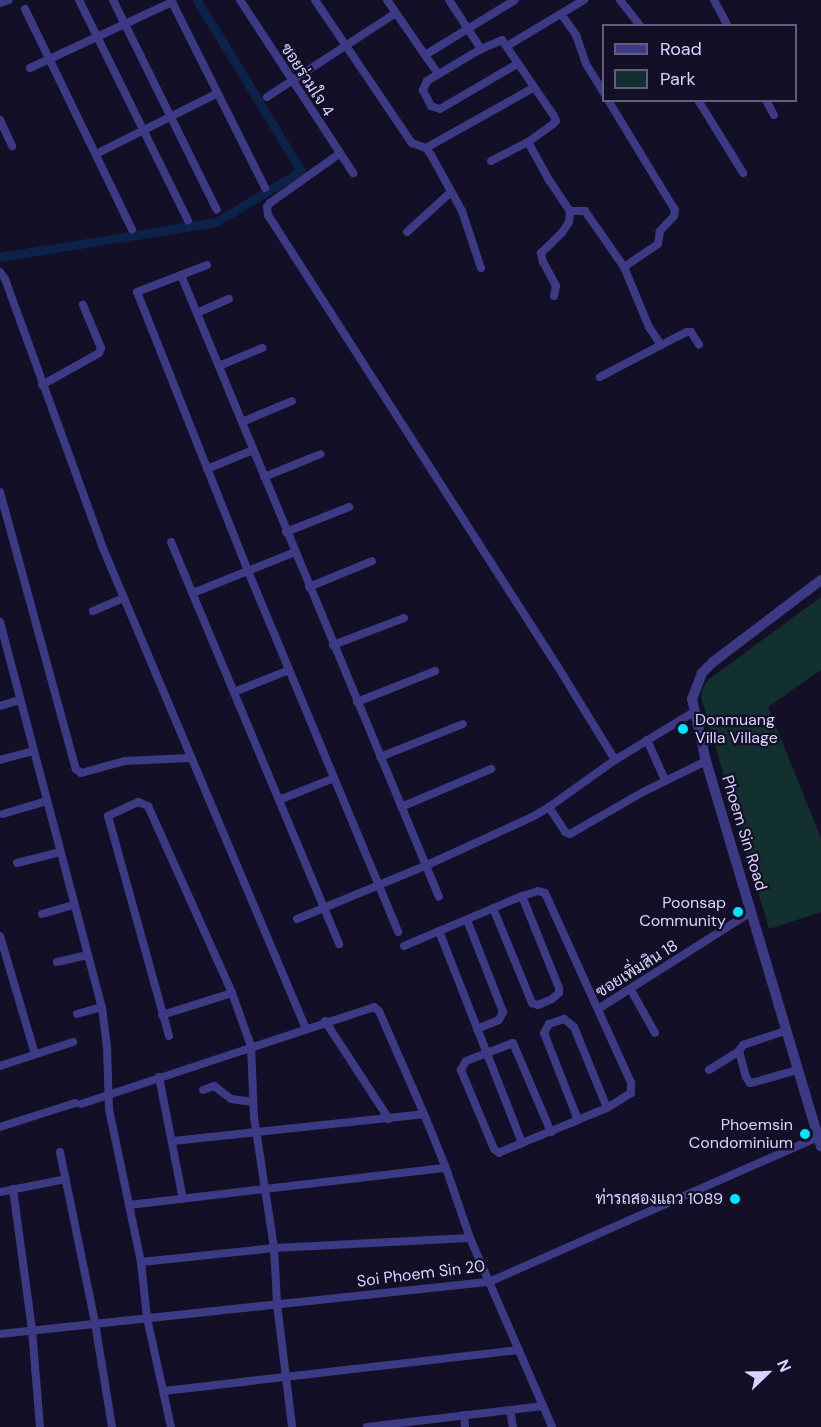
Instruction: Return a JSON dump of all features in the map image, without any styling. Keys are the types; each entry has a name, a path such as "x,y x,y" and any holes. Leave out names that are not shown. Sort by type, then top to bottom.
{"street":[{"path":"0,3 9,0"},
{"path":"79,0 188,221"},
{"path":"113,0 217,210"},
{"name":"ซอยร่วมใจ 4","path":"240,0 353,173"},
{"path":"315,0 412,143 426,148 462,211 481,268"},
{"path":"387,0 438,74"},
{"path":"448,0 481,49"},
{"path":"425,55 515,0"},
{"path":"507,46 584,0"},
{"path":"620,0 638,24"},
{"path":"714,0 727,24"},
{"path":"30,68 98,38 169,1 175,4 265,188"},
{"path":"25,9 132,229"},
{"path":"267,97 396,13"},
{"path":"561,14 576,35 586,64 602,91"},
{"path":"491,161 528,142 556,121 507,46 498,40 438,74 422,87 431,105 436,109 517,64"},
{"path":"426,148 533,88"},
{"path":"96,154 218,93"},
{"path":"609,102 675,210 674,216 660,231 658,244 624,267"},
{"path":"699,102 742,173"},
{"path":"767,102 774,116"},
{"path":"0,120 12,146"},
{"path":"528,142 549,180 570,211 569,222 562,233 541,253 543,262 556,286 554,296"},
{"path":"339,154 270,202 267,207 268,215 541,639 615,759"},
{"path":"407,232 451,192"},
{"path":"570,211 585,211 624,267 649,327 661,345"},
{"path":"207,265 137,292 248,571 398,932"},
{"path":"0,273 5,279 42,385 123,598 306,1029"},
{"path":"181,275 439,897"},
{"path":"198,313 229,299"},
{"path":"42,385 99,353 101,348 83,305"},
{"path":"600,377 687,332 691,332 699,345"},
{"path":"219,366 262,348"},
{"path":"242,422 292,401"},
{"path":"207,469 253,450"},
{"path":"264,477 321,454"},
{"path":"0,492 76,769 81,773 125,761 190,758"},
{"path":"286,532 349,507"},
{"path":"171,542 339,944"},
{"path":"193,593 295,552"},
{"path":"309,588 372,561"},
{"name":"Phoem Sin Road","path":"820,1141 785,1031 734,846 706,760 692,699 702,673 821,580"},
{"path":"93,611 123,598"},
{"path":"333,645 404,618"},
{"path":"0,622 4,650 20,700 102,1006 107,1046 108,1095 141,1262 147,1318 171,1427"},
{"path":"234,692 289,670"},
{"path":"357,702 435,671"},
{"path":"0,706 20,700"},
{"path":"297,919 425,866 549,807 615,759 694,712"},
{"path":"380,757 463,724"},
{"path":"647,740 665,780"},
{"path":"0,760 34,751"},
{"path":"549,807 565,832 570,834 665,780 706,760"},
{"path":"401,807 491,769"},
{"path":"279,800 334,778"},
{"path":"3,814 47,801"},
{"path":"169,1036 108,816 138,802 148,806 232,993 251,1046 253,1102 274,1248 277,1304 292,1427"},
{"path":"17,863 60,852"},
{"path":"404,946 522,896 538,891 545,893 632,1088 628,1097 551,1132 495,1152 461,1070 466,1060 510,1042 516,1045 551,1132"},
{"path":"494,908 532,1003 538,1005 552,999 559,993 559,988 522,896"},
{"path":"42,914 74,905"},
{"name":"ซอยเพิ่มสิน 18","path":"598,1009 632,990 751,912"},
{"path":"467,920 503,1012 499,1020 477,1029"},
{"path":"439,931 522,1143"},
{"path":"0,936 2,950 35,1054"},
{"path":"57,962 87,955"},
{"path":"632,990 655,1033"},
{"path":"162,1015 232,993"},
{"path":"77,1014 102,1006"},
{"path":"0,1127 108,1095 369,1007 379,1011 446,1168 470,1238 552,1427"},
{"path":"578,1120 544,1034 549,1024 564,1019 574,1027 607,1108"},
{"path":"326,1021 389,1119"},
{"path":"709,1070 739,1051 748,1042 785,1031"},
{"path":"0,1066 73,1041"},
{"path":"739,1051 746,1077 750,1083 797,1070"},
{"path":"159,1077 183,1199"},
{"path":"203,1090 214,1086 231,1099 253,1102"},
{"path":"173,1141 424,1114"},
{"name":"Soi Phoem Sin 20","path":"0,1334 489,1282 820,1141"},
{"path":"60,1152 95,1323 112,1427"},
{"path":"129,1205 446,1168"},
{"path":"0,1191 66,1179"},
{"path":"13,1189 32,1330 40,1427"},
{"path":"141,1262 274,1248 470,1238"},
{"path":"164,1391 519,1350"},
{"path":"370,1427 417,1424 464,1415 543,1406"},
{"path":"510,1410 513,1427"},
{"path":"464,1415 465,1427"}],"green space":[{"path":"821,597 821,670 768,707 821,838 821,912 769,929 701,697 702,689 708,680"}],"waterway":[{"path":"0,257 216,222 301,171 197,0"}],"place":[{"name":"Donmuang Villa Village","path":"683,729"},
{"name":"Poonsap Community","path":"738,912"},
{"name":"Phoemsin Condominium","path":"805,1134"},
{"name":"ท่ารถสองแถว 1089","path":"735,1199"}]}
